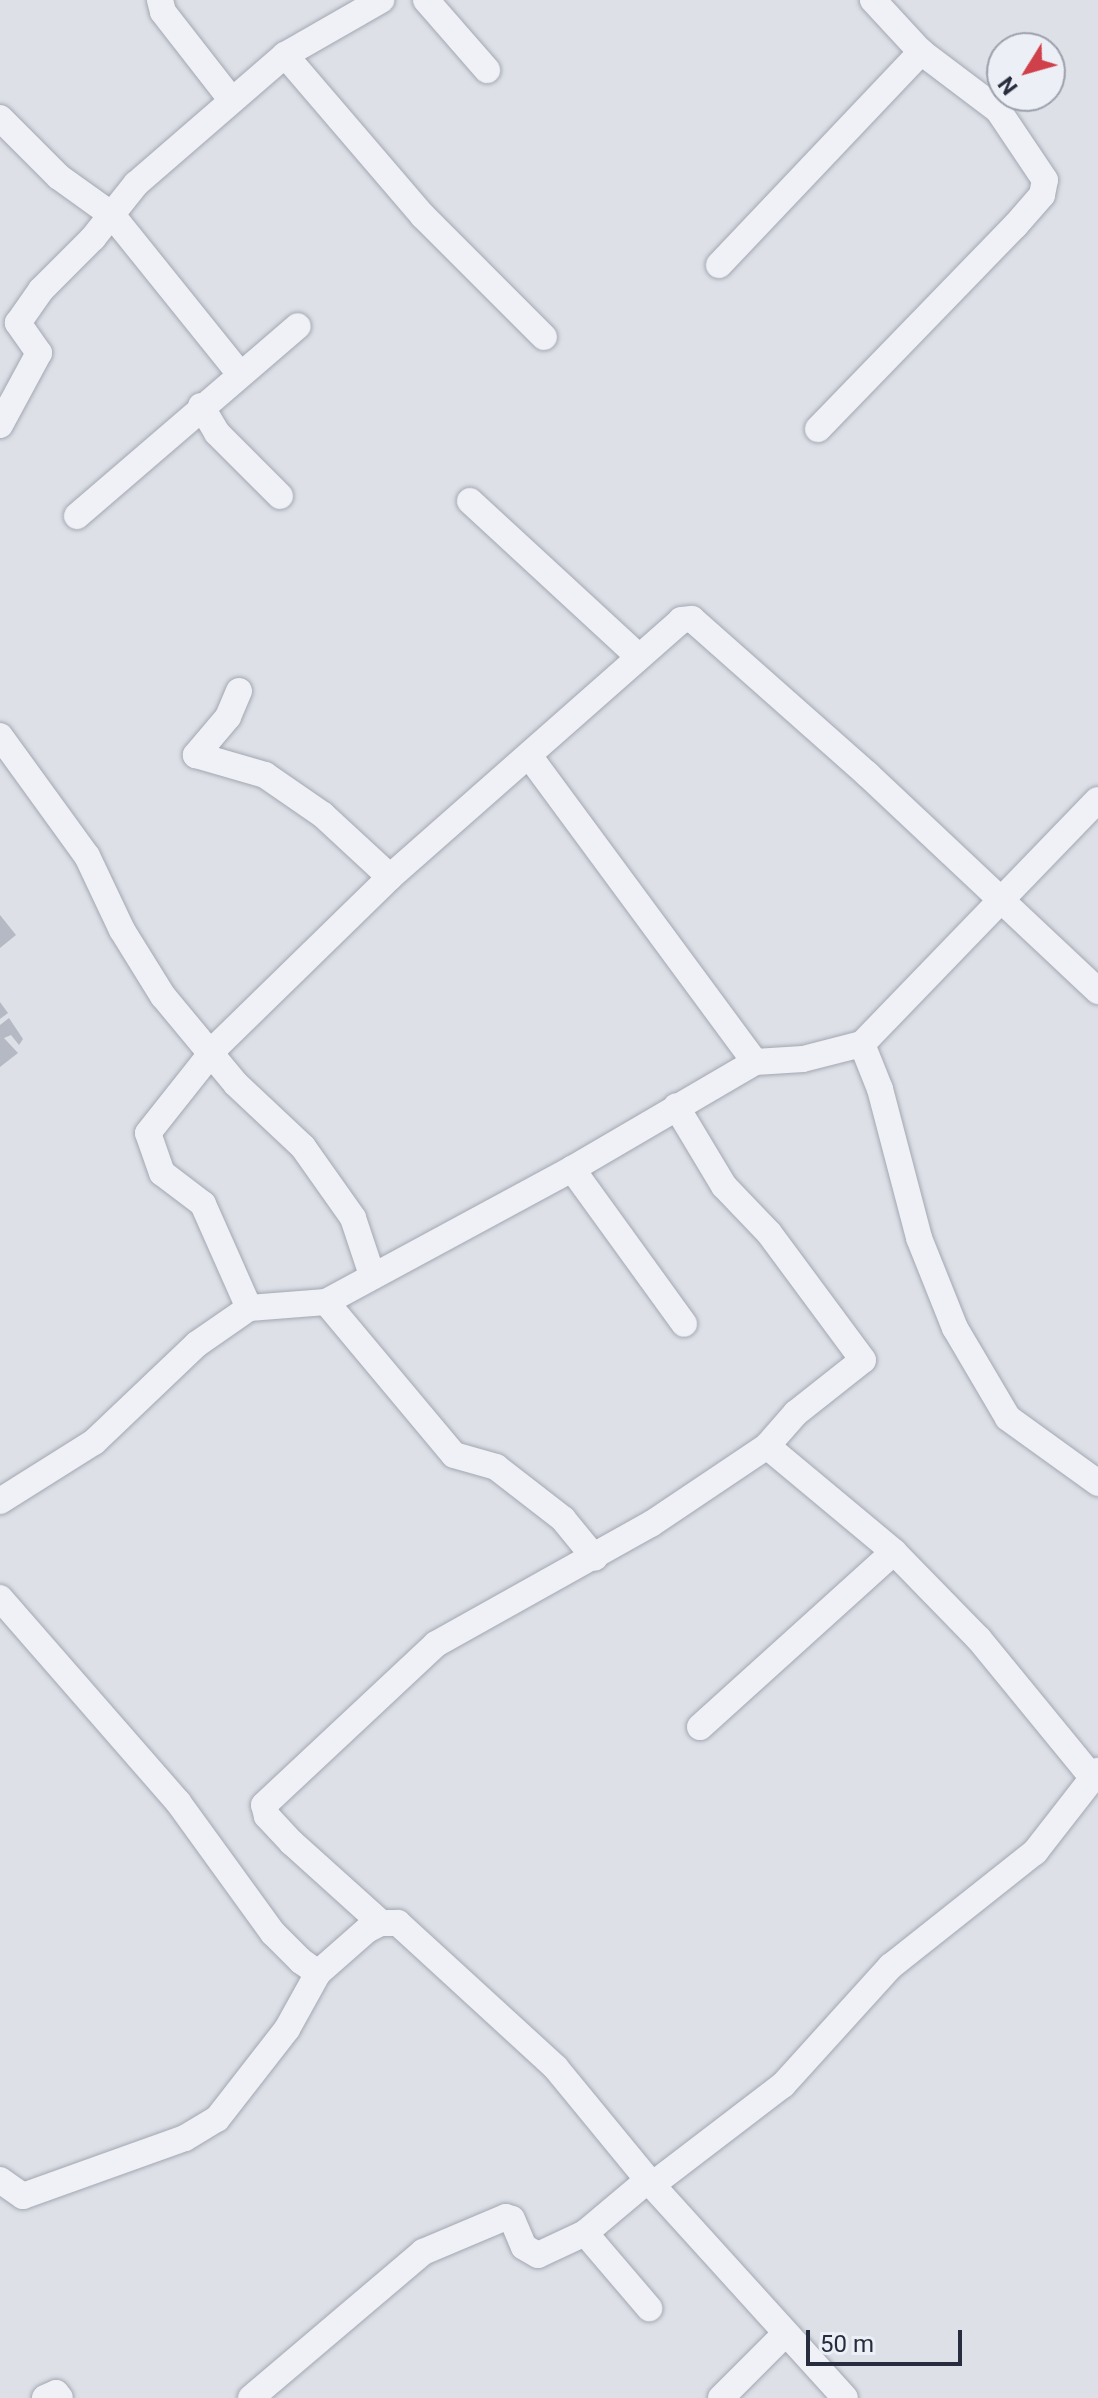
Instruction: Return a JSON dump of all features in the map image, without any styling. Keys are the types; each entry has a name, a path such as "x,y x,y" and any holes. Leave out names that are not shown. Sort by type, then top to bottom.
{"street":[{"path":"160,0 163,12 230,98"},
{"path":"0,425 39,353 18,323 41,290 112,215 136,184 230,98 285,55 381,0"},
{"path":"426,0 487,70"},
{"path":"818,429 1042,195 1040,167 998,110 921,52 873,0"},
{"path":"719,265 921,52"},
{"path":"285,55 423,216 544,337"},
{"path":"0,118 59,177 112,215 239,373"},
{"path":"77,516 239,373 298,326"},
{"path":"201,406 217,433 280,496"},
{"path":"470,501 638,656"},
{"path":"249,1308 203,1204 162,1173 148,1133 211,1053 390,877 530,757 681,620 692,619 1003,897 1098,991"},
{"path":"239,691 228,717 196,755 265,775 323,815 390,877"},
{"path":"0,736 87,856 122,930 163,996 211,1053 303,1147 353,1218 372,1275"},
{"path":"530,757 755,1062"},
{"path":"0,1501 94,1442 197,1344 249,1308 326,1302 572,1169 755,1062 803,1059 862,1044 1098,800"},
{"path":"862,1044 880,1089 919,1238 955,1328 1008,1418 1098,1483"},
{"path":"381,1923 292,1843 267,1816 264,1805 436,1644 595,1558 767,1446 796,1413 863,1360 769,1233 724,1186 676,1106"},
{"path":"572,1169 684,1324"},
{"path":"326,1302 454,1455 496,1467 563,1519 595,1558"},
{"path":"251,2398 342,2324 385,2279 423,2252 506,2217 512,2219 524,2247 538,2255 585,2233 783,2085 891,1966 1035,1852 1094,1773 979,1639 894,1552 767,1446"},
{"path":"700,1727 894,1552"},
{"path":"0,1598 178,1802 273,1933 318,1973"},
{"path":"0,2180 23,2196 34,2194 185,2138 217,2119 287,2029 318,1973 381,1923 398,1923 556,2068 650,2183 845,2398"},
{"path":"585,2233 649,2308"},
{"path":"721,2398 785,2334"},
{"path":"45,2398 56,2393 60,2398"}],"building":[{"path":"0,915 16,935 0,948"},
{"path":"0,1002 8,1013 0,1019"},
{"path":"9,1018 23,1039 19,1045 11,1035 4,1038 18,1053 0,1067 0,1025"}]}
